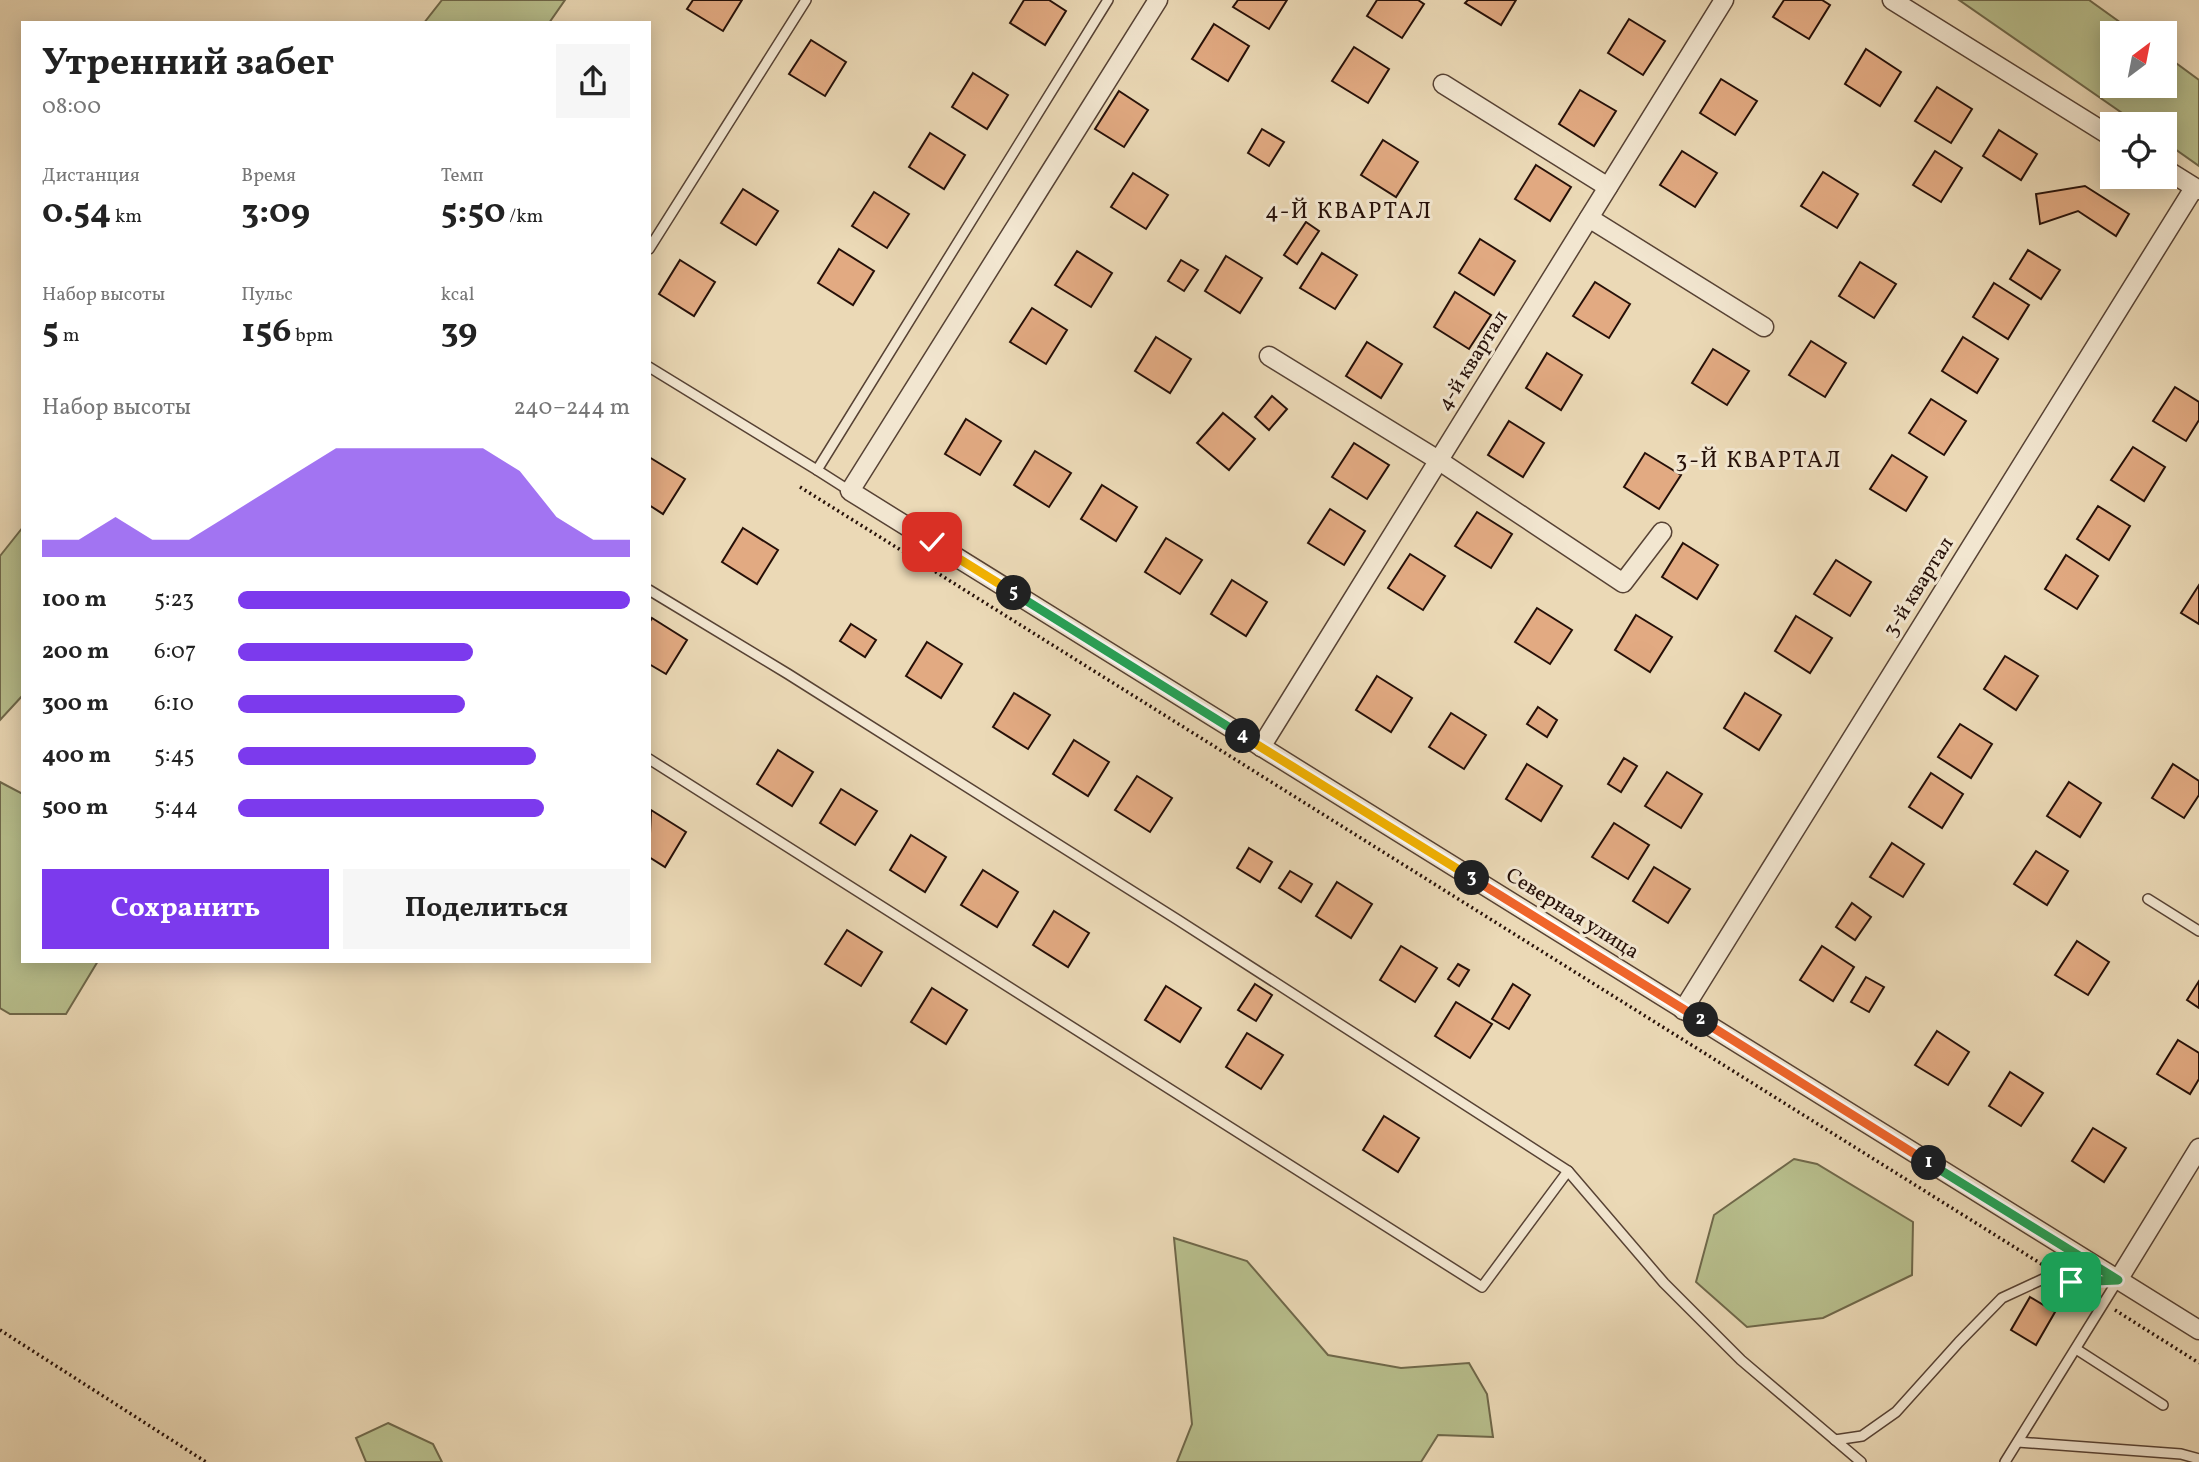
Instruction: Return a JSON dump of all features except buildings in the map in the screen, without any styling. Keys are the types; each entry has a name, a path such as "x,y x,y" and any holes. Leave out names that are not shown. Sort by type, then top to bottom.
{"street":[{"path":"850,491 1158,0"},
{"name":"4-й квартал","path":"1261,747 1724,0"},
{"path":"1892,0 2100,130"},
{"path":"1443,84 1608,187"},
{"path":"2177,176 2197,189"},
{"name":"3-й квартал","path":"1683,1010 2197,189"},
{"path":"1588,218 1764,327"},
{"path":"1269,356 1438,460 1623,583 1662,532"},
{"name":"Северная улица","path":"850,491 2199,1330"},
{"path":"2118,1280 2199,1148"}],"lane":[{"path":"651,246 806,0"},
{"path":"817,470 1108,0"},
{"path":"651,368 850,491"},
{"path":"651,591 1167,912 1568,1171 1664,1283 1741,1360 1861,1462"},
{"path":"651,759 1482,1287 1568,1171"},
{"path":"2148,900 2199,931"},
{"path":"1835,1440 1862,1436 1896,1412 2002,1298 2043,1279 2071,1282 2118,1280"},
{"path":"2005,1462 2118,1280"},
{"path":"2076,1349 2163,1405"},
{"path":"2018,1442 2181,1454 2199,1459"}],"path":[{"path":"800,487 2071,1282"},
{"path":"2105,1303 2199,1363"},
{"path":"0,1329 206,1462"}],"green space":[{"path":"442,0 565,0 550,21 426,21"},
{"path":"1959,0 2089,0 2118,21 2100,21 2100,98"},
{"path":"2177,64 2199,80 2199,166 2177,150 2177,112 2121,112 2100,98 2177,98"},
{"path":"21,530 21,697 0,720 0,556"},
{"path":"0,782 21,793 21,963 97,963 66,1014 10,1014 0,1008"},
{"path":"1794,1159 1817,1164 1913,1222 1912,1275 1823,1318 1747,1327 1696,1282 1714,1215"},
{"path":"1174,1238 1247,1261 1328,1355 1401,1368 1469,1363 1487,1394 1493,1437 1438,1435 1421,1462 1177,1462 1192,1424"},
{"path":"388,1423 433,1444 442,1462 366,1462 356,1438"}],"district":[{"name":"4-Й КВАРТАЛ","path":"1349,212"},
{"name":"3-Й КВАРТАЛ","path":"1759,461"}],"route":[{"path":"932,542 2118,1280 2071,1282"}]}
